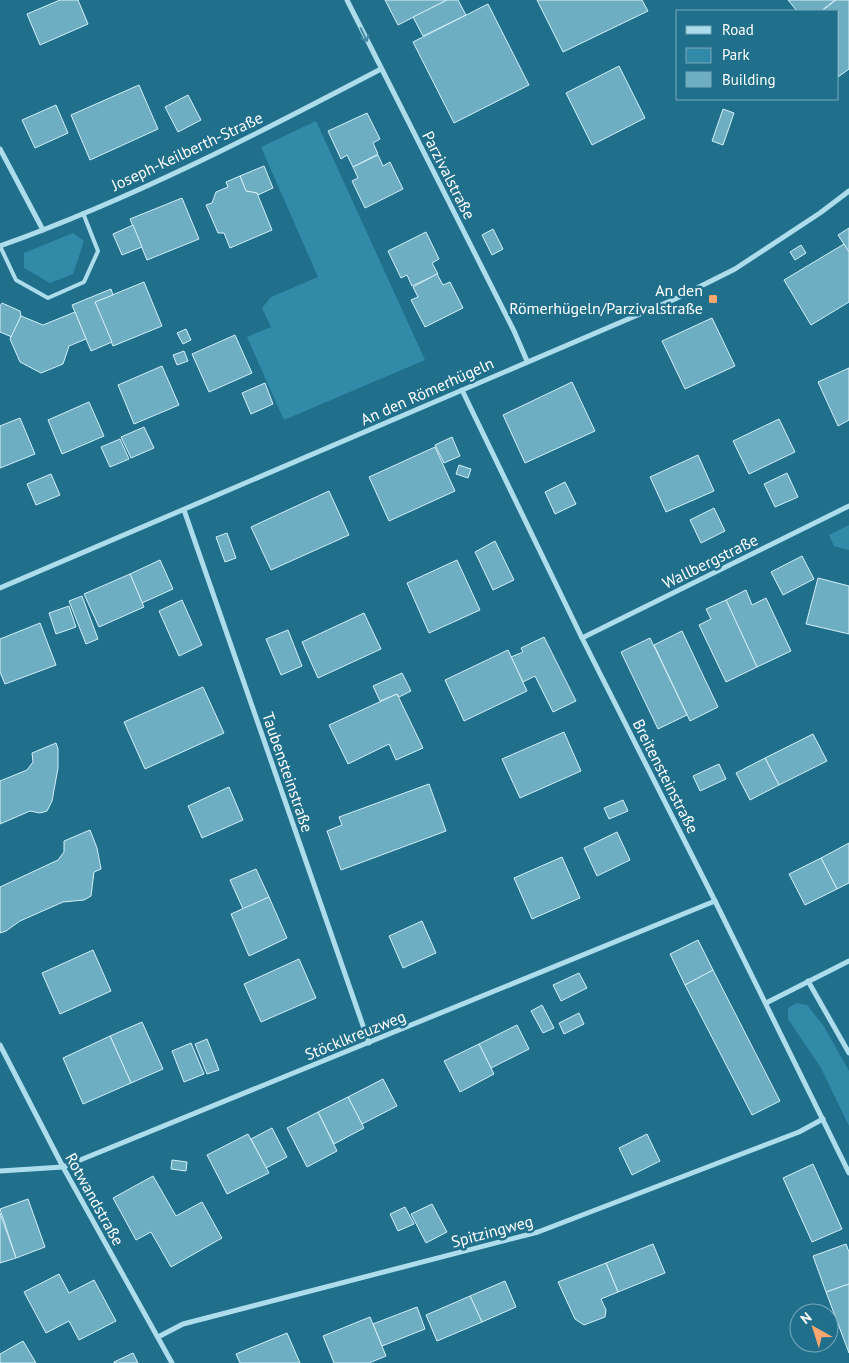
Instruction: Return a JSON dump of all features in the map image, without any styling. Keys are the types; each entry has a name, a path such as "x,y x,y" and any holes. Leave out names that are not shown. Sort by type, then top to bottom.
{"street":[{"name":"Parzivalstraße","path":"346,0 528,361"},
{"name":"Joseph-Keilberth-Straße","path":"0,246 82,213 267,128 381,69"},
{"path":"0,149 43,230"},
{"name":"An den Römerhügeln","path":"0,588 675,299 735,269 849,192"},
{"name":"Breitensteinstraße","path":"462,390 582,638 715,900 849,1173"},
{"name":"Wallbergstraße","path":"582,638 849,506"},
{"name":"Taubensteinstraße","path":"184,510 369,1043"},
{"name":"Stöcklkreuzweg","path":"0,1171 63,1167 715,900"},
{"path":"766,1003 849,961"},
{"path":"808,981 849,1053"},
{"name":"Rotwandstraße","path":"0,1046 63,1167 172,1363"},
{"name":"Spitzingweg","path":"158,1337 183,1324 538,1232 799,1132 823,1119"}],"lane":[{"path":"0,246 16,280 48,298 84,282 98,251 82,213"}],"green space":[{"path":"316,121 425,360 284,420 247,337 271,327 262,308 271,297 318,277 261,147"},
{"path":"73,233 84,241 73,274 50,283 24,268 24,253"},
{"path":"849,525 849,550 834,546 829,535"},
{"path":"797,1003 807,1005 823,1025 849,1071 849,1126 821,1068 788,1019 788,1008"}],"building":[{"path":"60,0 78,0 88,24 40,45 27,14"},
{"path":"385,0 447,0 398,25"},
{"path":"447,0 458,0 466,15 423,36 413,17"},
{"path":"537,0 642,0 648,11 563,52"},
{"path":"788,0 835,0 822,10 796,10"},
{"path":"836,0 849,0 849,69 839,76 839,10 823,10"},
{"path":"488,4 529,85 454,123 413,42"},
{"path":"619,66 645,118 592,145 566,93"},
{"path":"139,85 158,129 90,160 71,115"},
{"path":"188,95 201,120 178,132 165,107"},
{"path":"56,105 68,133 35,148 22,120"},
{"path":"723,109 734,113 723,145 712,141"},
{"path":"367,113 380,139 373,143 378,154 353,167 347,155 341,159 328,131"},
{"path":"378,155 383,166 390,162 403,189 365,208 352,181 358,178 353,167"},
{"path":"264,166 273,188 258,195 257,193 246,191 240,176"},
{"path":"240,176 246,191 257,193 272,230 230,248 224,233 218,233 206,205 212,203 216,192 228,187 226,182"},
{"path":"182,198 199,239 147,260 130,219"},
{"path":"133,225 142,247 122,255 113,234"},
{"path":"849,228 849,252 838,235"},
{"path":"493,229 503,249 492,255 482,235"},
{"path":"426,232 439,259 432,263 438,274 412,286 407,275 401,278 388,251"},
{"path":"844,244 849,252 849,302 811,325 784,280"},
{"path":"801,245 806,253 795,260 790,252"},
{"path":"437,274 443,285 450,282 463,308 425,327 411,300 418,297 413,287"},
{"path":"144,282 162,326 113,346 95,302"},
{"path":"111,289 113,295 95,302 112,342 91,351 72,305"},
{"path":"2,303 20,311 21,316 12,337 0,332 0,306"},
{"path":"75,312 86,339 69,346 63,364 41,373 20,362 10,339 21,316 43,325"},
{"path":"712,318 735,366 685,389 662,341"},
{"path":"186,329 191,340 183,344 177,333"},
{"path":"235,335 252,373 209,392 192,354"},
{"path":"184,351 188,361 177,365 173,355"},
{"path":"162,366 179,405 134,424 118,385"},
{"path":"849,368 849,420 838,426 818,382"},
{"path":"572,382 595,431 525,463 503,415"},
{"path":"265,383 273,404 251,414 242,393"},
{"path":"89,402 104,436 62,454 48,420"},
{"path":"20,418 35,454 0,468 0,426"},
{"path":"779,419 795,452 749,474 733,441"},
{"path":"144,427 154,448 131,458 121,437"},
{"path":"452,437 460,456 444,463 435,445"},
{"path":"120,439 129,459 110,467 101,447"},
{"path":"435,447 455,491 389,521 369,477"},
{"path":"698,455 714,491 666,512 650,477"},
{"path":"459,465 471,469 468,478 456,474"},
{"path":"787,473 798,497 775,507 764,484"},
{"path":"51,474 60,495 36,505 27,484"},
{"path":"565,482 576,504 555,514 545,492"},
{"path":"329,491 349,535 271,570 251,527"},
{"path":"714,508 725,531 701,543 690,520"},
{"path":"227,533 236,558 225,562 216,537"},
{"path":"495,541 514,580 493,590 475,552"},
{"path":"802,556 814,579 783,595 771,572"},
{"path":"160,560 173,589 142,603 130,574"},
{"path":"457,560 480,610 429,633 407,583"},
{"path":"130,574 144,607 99,627 84,594"},
{"path":"818,578 849,586 849,634 806,624"},
{"path":"746,590 752,605 766,598 791,651 757,667 726,600"},
{"path":"82,596 98,639 86,644 69,601"},
{"path":"182,600 202,645 179,656 159,611"},
{"path":"726,600 757,667 726,682 699,625 711,619 706,609"},
{"path":"69,606 76,627 56,634 49,613"},
{"path":"364,613 381,649 318,678 302,642"},
{"path":"40,623 56,665 5,684 0,672 0,639"},
{"path":"288,630 302,666 281,675 266,639"},
{"path":"682,631 718,707 690,721 654,645"},
{"path":"544,637 576,701 553,712 535,676 523,682 511,657 523,652 521,648"},
{"path":"650,638 687,715 658,729 621,652"},
{"path":"508,650 527,691 464,721 445,680"},
{"path":"402,673 411,691 399,697 397,694 380,701 373,686"},
{"path":"203,687 224,733 145,769 124,722"},
{"path":"397,694 423,748 396,760 389,744 348,764 329,725"},
{"path":"564,732 581,771 520,798 502,759"},
{"path":"813,734 827,761 779,785 765,758"},
{"path":"56,743 58,749 58,768 52,801 47,811 40,813 30,811 0,824 0,781 27,770 33,762 32,753"},
{"path":"765,758 779,785 750,800 736,773"},
{"path":"719,764 726,779 700,791 693,776"},
{"path":"429,784 446,831 341,870 327,831 342,825 339,817"},
{"path":"229,787 243,820 202,838 188,806"},
{"path":"623,800 628,811 609,819 604,808"},
{"path":"90,830 97,848 101,869 94,872 91,896 84,900 63,902 20,921 0,933 0,887 58,860 64,852 64,841"},
{"path":"617,832 630,860 597,876 584,848"},
{"path":"849,843 849,883 837,889 821,858"},
{"path":"562,857 580,898 532,919 514,878"},
{"path":"821,858 837,889 805,905 789,874"},
{"path":"256,869 269,897 243,909 230,880"},
{"path":"269,897 287,938 249,956 231,914"},
{"path":"422,921 436,953 403,968 389,936"},
{"path":"698,940 713,970 685,985 670,954"},
{"path":"93,950 111,991 60,1014 42,973"},
{"path":"299,959 316,998 261,1022 244,984"},
{"path":"713,970 780,1101 752,1115 685,985"},
{"path":"579,973 587,988 561,1001 553,985"},
{"path":"542,1005 554,1028 543,1033 531,1011"},
{"path":"579,1013 584,1024 564,1034 559,1023"},
{"path":"142,1022 163,1069 131,1083 110,1036"},
{"path":"517,1025 529,1049 491,1068 479,1044"},
{"path":"110,1036 131,1083 83,1104 63,1058"},
{"path":"207,1039 219,1070 207,1074 195,1044"},
{"path":"191,1043 204,1074 184,1082 172,1051"},
{"path":"479,1044 494,1074 460,1092 444,1061"},
{"path":"383,1079 397,1106 362,1124 348,1097"},
{"path":"348,1097 364,1128 334,1144 318,1112"},
{"path":"318,1112 337,1151 307,1167 287,1128"},
{"path":"272,1128 287,1157 266,1168 251,1139"},
{"path":"248,1134 269,1173 227,1194 207,1155"},
{"path":"647,1134 660,1161 632,1175 619,1148"},
{"path":"172,1160 187,1162 186,1171 171,1169"},
{"path":"813,1164 842,1229 812,1242 783,1178"},
{"path":"153,1176 176,1216 202,1202 222,1238 171,1267 151,1232 136,1240 113,1198"},
{"path":"28,1199 45,1247 16,1258 0,1209"},
{"path":"432,1204 447,1232 426,1243 411,1214"},
{"path":"405,1207 414,1224 398,1231 390,1214"},
{"path":"0,1213 16,1258 0,1263"},
{"path":"653,1244 665,1273 618,1292 606,1263"},
{"path":"846,1244 849,1252 849,1284 826,1292 813,1256"},
{"path":"606,1263 618,1292 601,1299 606,1310 605,1317 584,1325 575,1319 558,1282"},
{"path":"59,1274 69,1293 94,1280 116,1321 79,1340 69,1321 46,1333 24,1292"},
{"path":"505,1281 516,1307 482,1322 470,1296"},
{"path":"849,1284 849,1353 839,1326 839,1303 830,1303 826,1292"},
{"path":"470,1296 482,1322 437,1341 426,1315"},
{"path":"417,1307 425,1329 382,1346 373,1324"},
{"path":"370,1317 386,1356 369,1363 334,1363 323,1336"},
{"path":"287,1333 300,1363 240,1363 236,1354"},
{"path":"23,1341 36,1363 0,1363 0,1354"},
{"path":"133,1353 138,1363 114,1363 114,1362"}],"place":[{"name":"An den Römerhügeln/Parzivalstraße","path":"713,299"}]}
